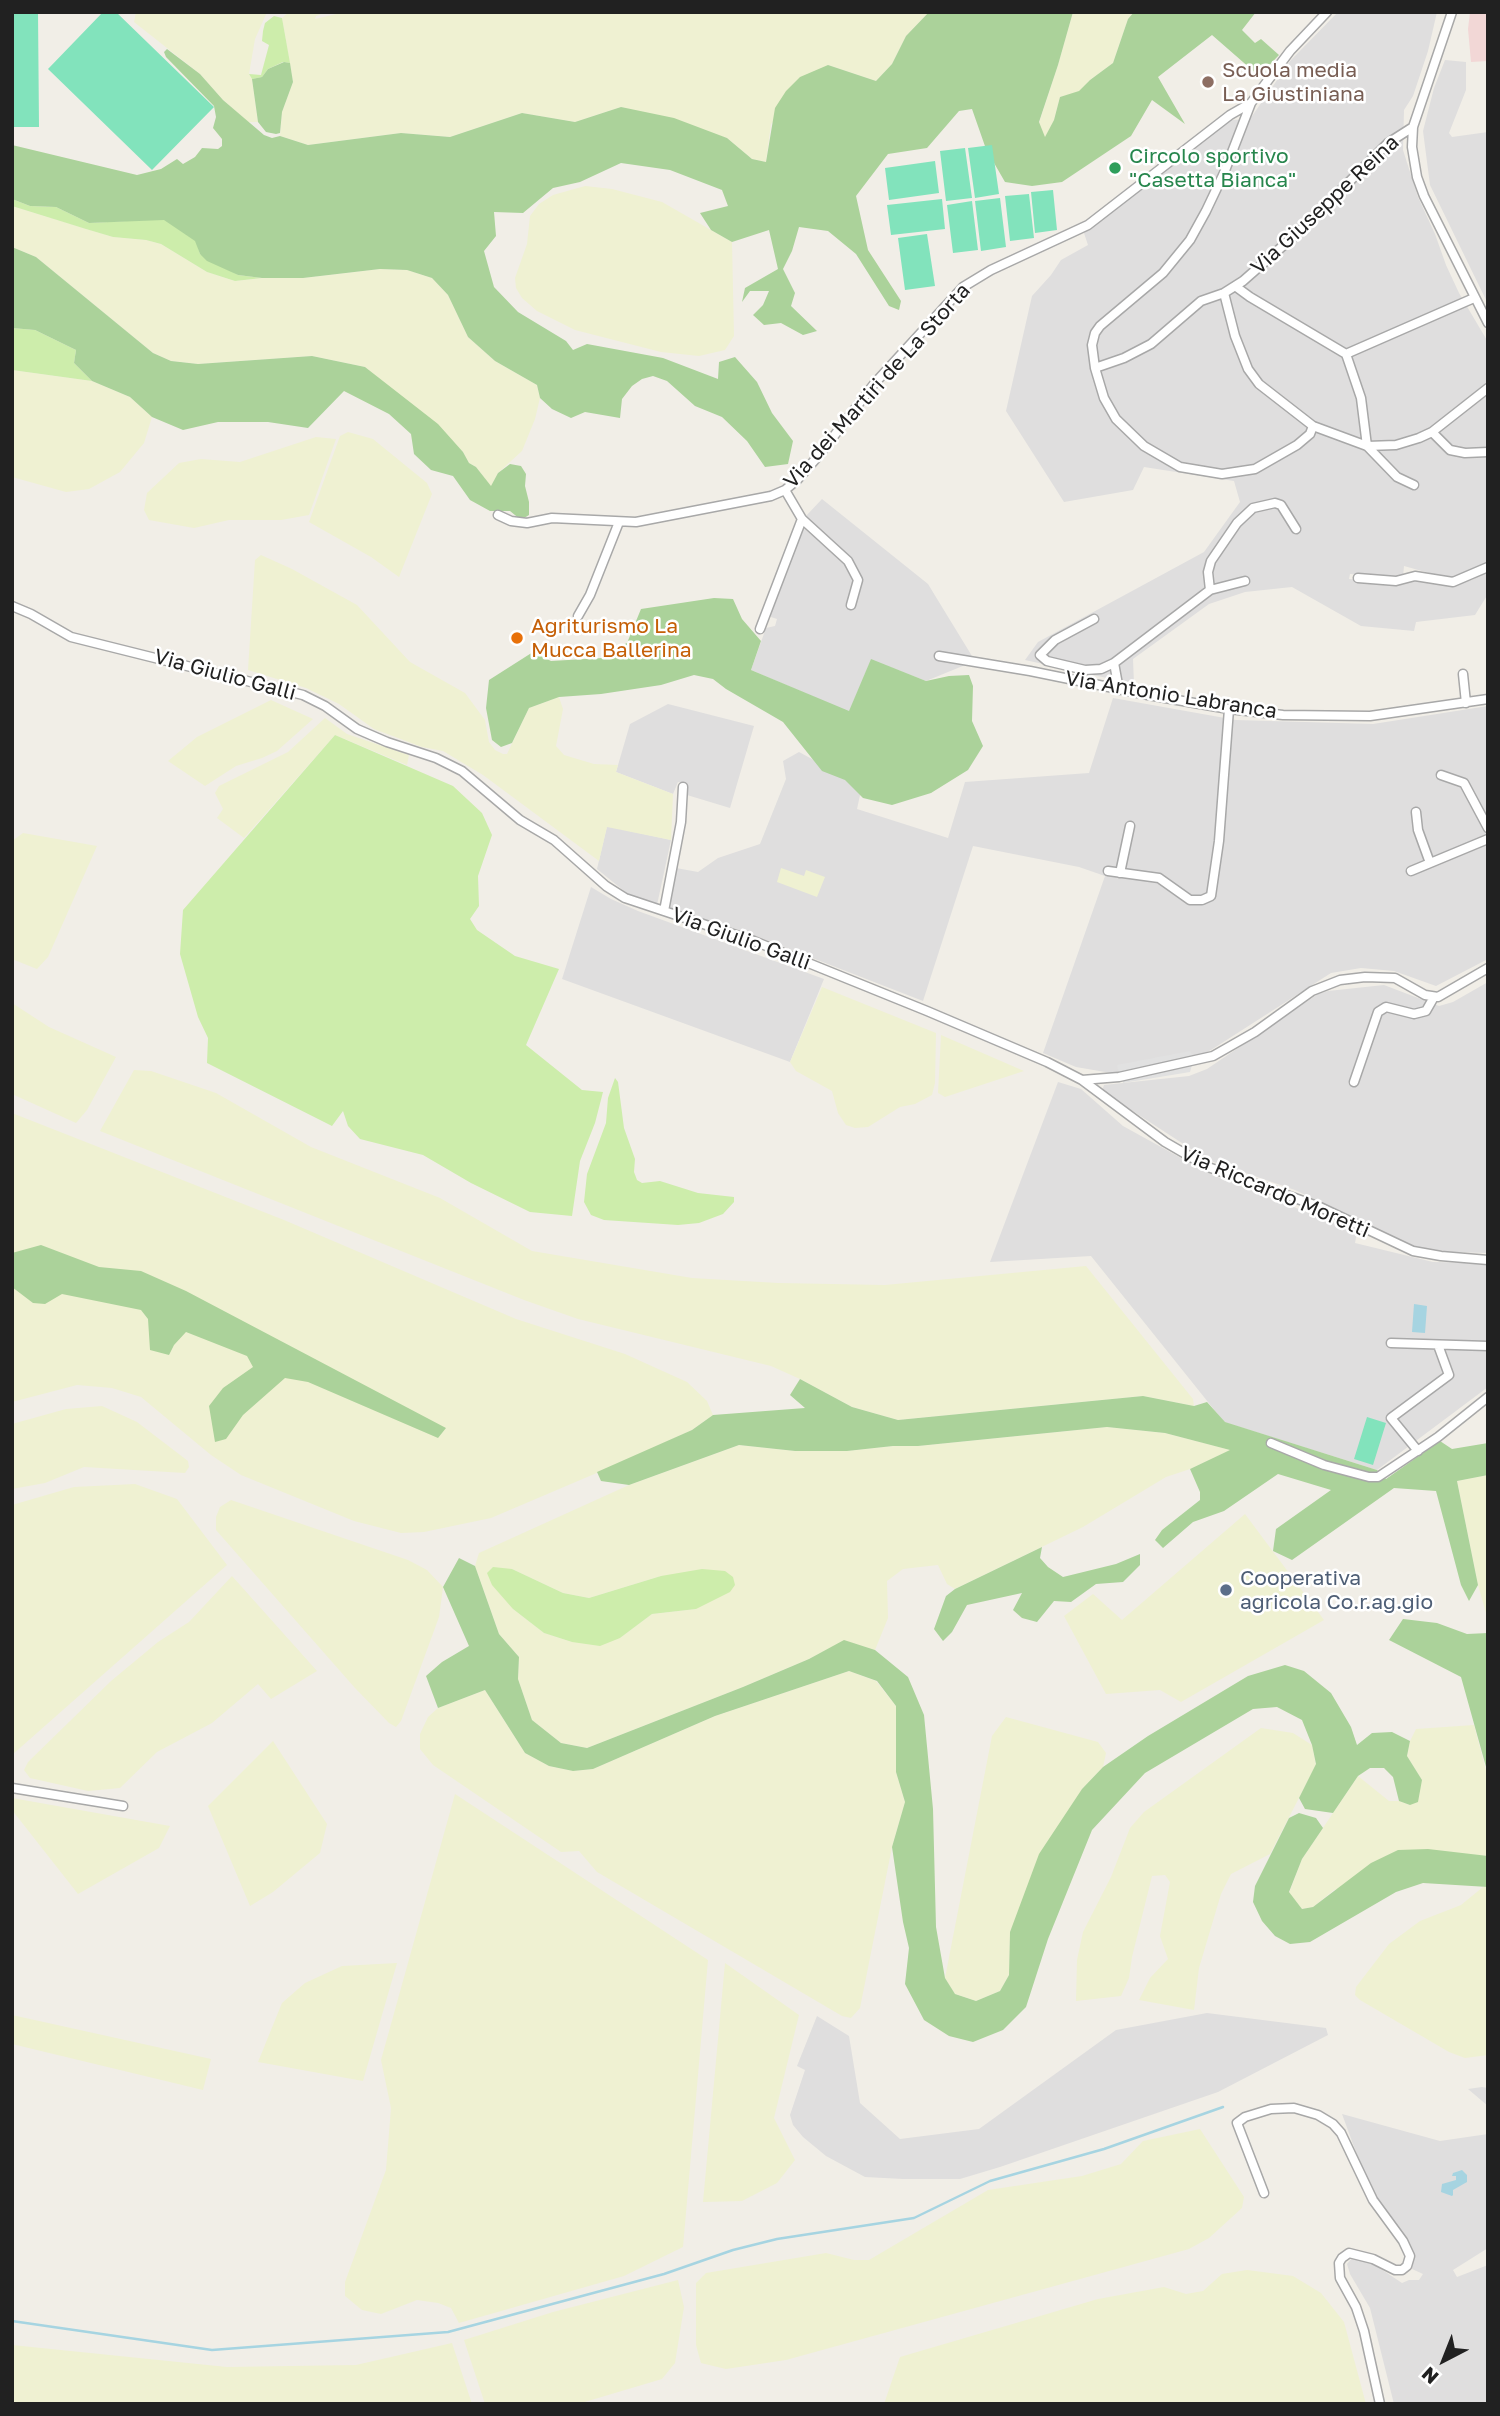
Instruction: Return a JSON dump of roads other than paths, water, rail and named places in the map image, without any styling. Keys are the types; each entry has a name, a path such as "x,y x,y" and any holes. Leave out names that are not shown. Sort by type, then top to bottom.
{"street":[{"path":"1312,426 1310,434 1297,445 1255,469 1223,474 1188,469 1151,451 1120,424 1104,398 1095,368 1092,345 1097,330 1163,273 1190,240 1224,173 1251,103 1290,51 1327,12"},
{"path":"1452,12 1413,127 1412,147 1419,183 1488,323"},
{"name":"Via dei Martiri de La Storta","path":"498,515 511,521 527,523 552,518 636,522 771,496 785,490 820,454 874,384 963,287 991,270 1088,225 1230,115 1251,103"},
{"name":"Via Giuseppe Reina","path":"1095,368 1124,358 1151,344 1201,301 1235,286 1301,230 1388,143 1413,127"},
{"path":"1235,286 1346,354 1361,398 1367,446 1397,478 1414,485"},
{"path":"1224,293 1235,336 1252,375 1268,393 1312,426 1367,446 1396,445 1432,432 1488,388"},
{"path":"1346,354 1474,298"},
{"path":"1432,432 1450,450 1465,453 1488,452"},
{"path":"785,490 802,519 848,561 858,580 851,605"},
{"path":"1210,590 1208,572 1211,561 1237,523 1253,508 1281,505 1296,528"},
{"path":"760,629 802,519"},
{"path":"578,616 590,595 619,522"},
{"path":"1358,578 1396,582 1415,576 1453,582 1488,567"},
{"path":"1094,619 1055,640 1040,655 1047,661 1085,670 1101,669 1114,663 1210,590 1245,581"},
{"name":"Via Giulio Galli","path":"12,606 71,637 303,695 325,706 357,729 436,758 462,771 520,820 554,840 584,868 633,902 766,946 951,1021 1082,1080"},
{"name":"Via Antonio Labranca","path":"939,656 1030,670 1119,690 1228,709 1283,715 1370,716 1488,699"},
{"path":"1114,663 1119,690"},
{"path":"1463,674 1466,703"},
{"path":"1108,871 1159,878 1190,900 1202,900 1212,895 1219,841 1228,709"},
{"path":"1441,775 1464,783 1488,828"},
{"path":"664,911 681,822 683,787"},
{"path":"1416,812 1418,830 1430,863"},
{"path":"1120,873 1130,826"},
{"path":"1411,871 1488,839"},
{"path":"1082,1080 1119,1077 1213,1056 1255,1032 1312,991 1346,978 1395,978 1434,997 1441,996 1488,968"},
{"path":"1354,1082 1378,1012 1386,1007 1414,1014 1426,1011 1434,997"},
{"name":"Via Riccardo Moretti","path":"1082,1080 1165,1142 1208,1167 1320,1207 1404,1248 1441,1256 1488,1259"},
{"path":"1391,1343 1488,1346"},
{"path":"1418,1451 1391,1418 1449,1375 1438,1345"},
{"path":"1271,1443 1324,1465 1378,1477 1418,1451 1488,1397"},
{"path":"12,1788 123,1806"},
{"path":"1264,2193 1237,2123 1245,2117 1271,2109 1294,2108 1318,2115 1333,2124 1341,2133 1373,2200 1403,2241 1410,2256 1408,2266 1402,2270 1395,2270 1373,2259 1349,2253 1339,2263 1340,2278 1356,2307 1364,2331 1380,2404"}],"water":[{"path":"1414,1304 1427,1306 1425,1333 1412,1332"},
{"path":"1462,2170 1467,2175 1467,2182 1453,2190 1452,2196 1441,2192 1442,2184 1456,2180 1456,2176 1452,2176 1453,2173"}],"waterway":[{"path":"12,2321 212,2350 448,2332 664,2274 733,2250 777,2239 914,2218 990,2181 1104,2149 1223,2107"}],"place":[{"name":"Scuola media La Giustiniana","path":"1208,82"},
{"name":"Circolo sportivo \"Casetta Bianca\"","path":"1115,168"},
{"name":"Agriturismo La Mucca Ballerina","path":"517,638"},
{"name":"Cooperativa agricola Co.r.ag.gio","path":"1226,1590"}]}
